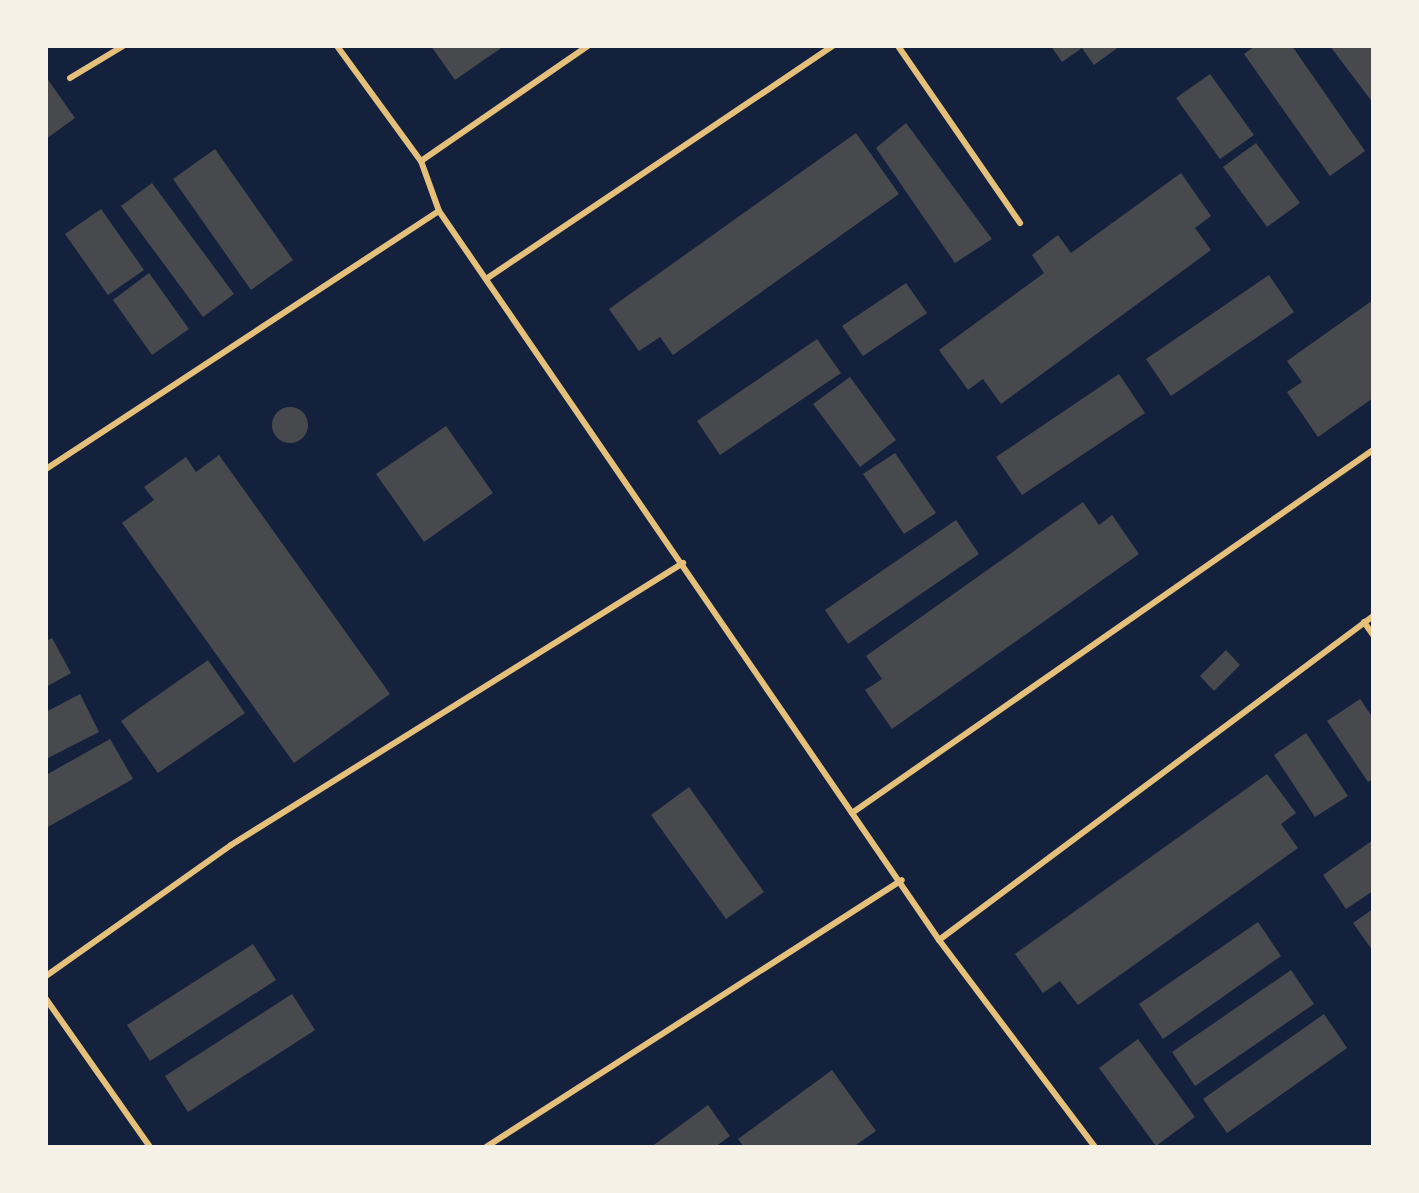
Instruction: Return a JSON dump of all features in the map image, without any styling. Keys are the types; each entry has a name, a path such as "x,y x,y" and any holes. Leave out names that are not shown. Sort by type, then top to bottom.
{"lane":[{"path":"70,78 123,46"},
{"path":"337,46 421,161 439,211 852,813 902,880 939,940 1095,1147"},
{"path":"421,161 588,46"},
{"path":"486,279 833,46"},
{"path":"898,46 1020,223"},
{"path":"46,469 439,211"},
{"path":"852,813 1373,450"},
{"path":"46,976 231,845 683,563"},
{"path":"939,940 1373,616"},
{"path":"1364,622 1373,635"},
{"path":"486,1147 902,880"},
{"path":"46,999 150,1147"}],"building":[{"path":"431,46 504,46 455,80"},
{"path":"1051,46 1120,46 1094,65 1082,48 1062,62"},
{"path":"1255,46 1292,46 1365,151 1330,176 1244,54"},
{"path":"1330,46 1373,46 1373,103"},
{"path":"1210,74 1254,135 1220,159 1176,98"},
{"path":"46,77 75,118 46,139"},
{"path":"906,123 992,239 955,263 876,148"},
{"path":"856,133 899,194 673,355 660,337 639,351 609,309"},
{"path":"1256,143 1300,203 1267,227 1223,167"},
{"path":"215,149 293,260 251,290 173,179"},
{"path":"1181,173 1211,216 1195,228 1211,250 1001,404 983,379 968,390 939,350 1044,273 1032,255 1058,235 1071,253"},
{"path":"152,183 234,294 203,317 121,206"},
{"path":"101,209 144,270 108,295 65,234"},
{"path":"149,273 189,329 152,355 113,300"},
{"path":"1269,275 1294,312 1171,396 1146,359"},
{"path":"906,283 927,313 863,356 842,326"},
{"path":"1373,300 1373,398 1318,437 1287,392 1302,382 1287,361"},
{"path":"817,339 841,373 720,455 697,421"},
{"path":"1119,374 1145,413 1022,495 996,457"},
{"path":"850,377 896,440 860,467 813,404"},
{"path":"290,407 303,412 308,425 303,438 290,443 277,438 272,425 277,412"},
{"path":"446,426 493,493 424,542 376,474"},
{"path":"895,453 936,513 904,534 863,474"},
{"path":"219,455 390,694 294,763 122,523 154,500 144,487 186,457 196,472"},
{"path":"1083,502 1099,525 1112,515 1139,554 892,729 865,690 882,679 866,656"},
{"path":"956,520 979,554 848,644 825,610"},
{"path":"52,638 71,673 46,687 46,641"},
{"path":"1226,650 1240,665 1214,691 1200,676"},
{"path":"208,660 245,713 158,773 121,721"},
{"path":"80,694 99,732 46,759 46,712"},
{"path":"1360,699 1373,718 1373,779 1368,782 1327,721"},
{"path":"1306,733 1348,796 1315,817 1274,755"},
{"path":"110,739 133,779 46,828 46,775"},
{"path":"1267,774 1296,813 1281,824 1298,848 1078,1005 1060,981 1043,993 1015,954"},
{"path":"689,787 764,892 726,919 651,815"},
{"path":"1373,840 1373,891 1346,909 1323,875"},
{"path":"1373,909 1373,951 1353,923"},
{"path":"1258,922 1281,956 1163,1039 1139,1004"},
{"path":"253,944 276,980 150,1061 127,1025"},
{"path":"1291,970 1314,1004 1195,1086 1172,1052"},
{"path":"292,994 315,1030 188,1112 165,1076"},
{"path":"1324,1014 1347,1048 1227,1133 1203,1099"},
{"path":"1138,1039 1195,1117 1156,1146 1099,1068"},
{"path":"832,1070 876,1131 853,1147 744,1147 738,1139"},
{"path":"708,1105 730,1136 715,1147 651,1147"}]}
